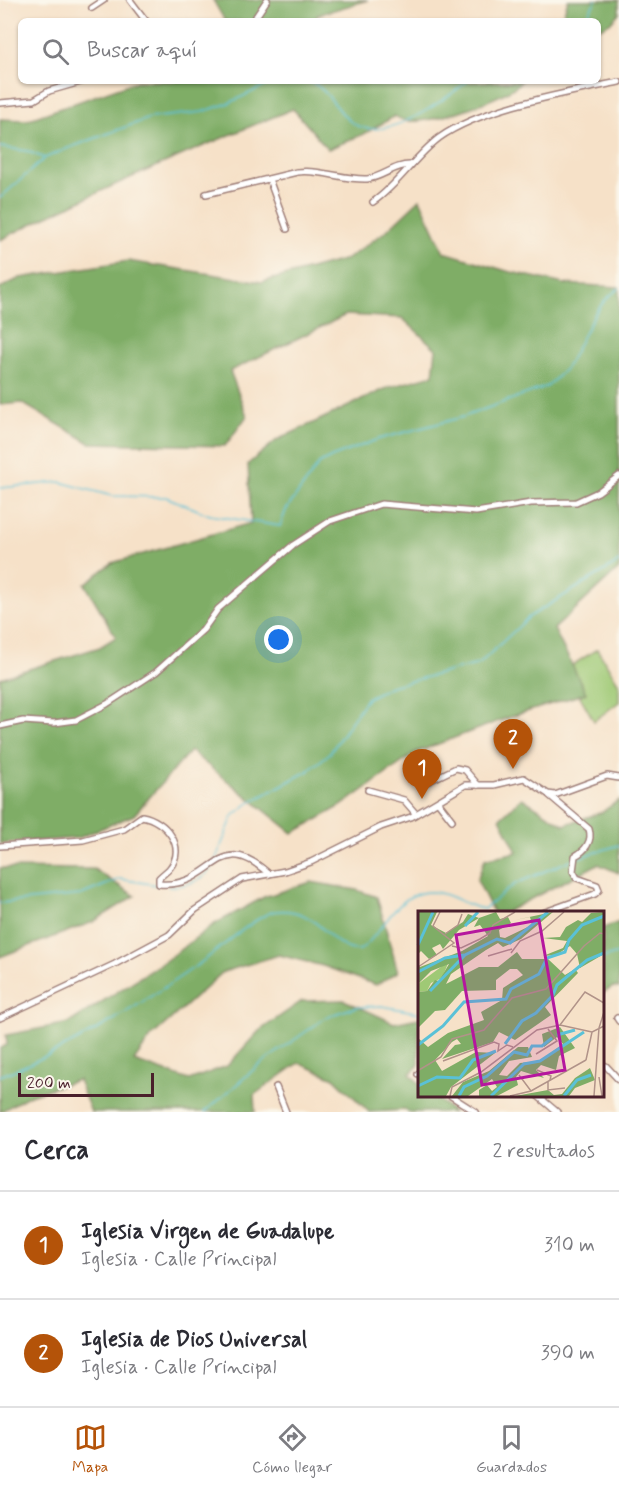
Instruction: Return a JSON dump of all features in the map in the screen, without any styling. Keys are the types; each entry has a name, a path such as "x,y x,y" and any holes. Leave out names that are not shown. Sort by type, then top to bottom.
{"street":[{"path":"92,8 104,0"},
{"path":"130,0 144,18"},
{"path":"255,18 267,0"},
{"path":"373,202 384,195 442,136 480,117 565,93 619,82"},
{"path":"0,103 34,100 49,91 74,84"},
{"path":"206,194 311,170 367,179 411,165"},
{"path":"269,179 287,229"},
{"path":"0,726 23,721 54,723 76,720 106,704 156,672 203,630 218,609 293,545 330,521 381,504 477,512 531,503 569,503 598,492 619,476"},
{"path":"425,783 456,768 465,770 478,785"},
{"path":"548,794 559,795 608,776 619,778"},
{"path":"0,1018 115,964 169,935 195,910 242,879 312,862 381,827 416,814 462,786 494,785 524,778 578,817 589,829 590,839 582,852 574,856 573,871 577,878 597,885 599,890 596,894 548,911"},
{"path":"368,790 378,795 403,799 416,814"},
{"path":"438,802 452,820"},
{"path":"0,846 83,840 124,830 142,816 150,817 170,830 174,840 173,861 169,870 159,878 159,884 174,885 196,877 220,859 234,854 244,855 269,874"},
{"path":"606,1066 619,1080"},
{"path":"276,1087 286,1112"},
{"path":"454,1097 476,1112"},
{"path":"540,1097 557,1112"}],"green space":[{"path":"213,0 368,0 317,15 316,18 223,18"},
{"path":"568,0 619,0 619,13 610,23 601,28 601,18 562,18"},
{"path":"129,84 518,84 501,95 450,114 419,121 406,121 395,116 364,134 328,149 293,109 145,171 0,240 0,119 27,120"},
{"path":"420,199 444,252 507,271 564,284 619,287 619,569 554,629 586,693 507,718 417,752 341,806 293,833 190,751 134,815 78,838 0,844 0,678 100,647 116,637 85,584 112,563 251,523 248,464 277,440 387,388 433,375 436,349 402,318 346,315 230,371 247,416 225,446 90,443 22,403 0,405 0,288 20,278 128,261 262,282 347,259 386,231"},
{"path":"597,649 619,684 619,702 594,721 565,670"},
{"path":"522,798 564,825 602,812 619,800 619,873 598,864 508,911 492,911 477,880 485,859 517,852 500,818"},
{"path":"0,868 94,869 135,896 93,922 0,957"},
{"path":"311,882 357,890 377,897 398,972 376,985 323,966 279,955 223,972 151,1037 134,1061 189,1080 227,1066 259,1031 302,1001 344,1000 394,1023 418,1018 418,1066 410,1074 418,1082 418,1097 435,1097 453,1112 409,1112 405,1110 369,1112 334,1078 299,1063 254,1095 255,1112 91,1112 78,1080 30,1095 0,1112 0,1048 7,1045 6,1035 69,1023 165,961 213,925 264,897"},
{"path":"619,922 619,988 613,987 604,992 604,928"}],"waterway":[{"path":"586,18 596,0"},
{"path":"0,198 45,158 66,149 150,118 202,112 229,103 269,84"},
{"path":"315,84 351,122 364,128 379,129 412,118 464,84"},
{"path":"0,147 27,151 44,158"},
{"path":"0,488 60,482 112,496 166,497 210,515 280,526 286,510 319,464 332,457 379,439 463,417 548,386 566,368 594,315 605,300 619,288"},
{"path":"215,861 233,816 249,803 308,771 330,753 367,698 391,686 479,664 529,617 619,562"},
{"path":"577,858 619,845"},
{"path":"0,1076 77,1041 125,1013 271,912 288,911 301,914 313,920 340,944 349,949 360,950 394,911 413,896 425,892 439,893 484,909 515,884 573,859"},
{"path":"168,886 192,883 203,877 211,868"},
{"path":"0,903 81,895 120,879 157,885"},
{"path":"604,957 619,953"},
{"path":"205,1112 259,1065 328,1016 356,1007 382,1006 418,1013"}],"place":[{"name":"Iglesia de Dios Universal","path":"513,769"},
{"name":"Iglesia Virgen de Guadalupe","path":"422,799"}]}
